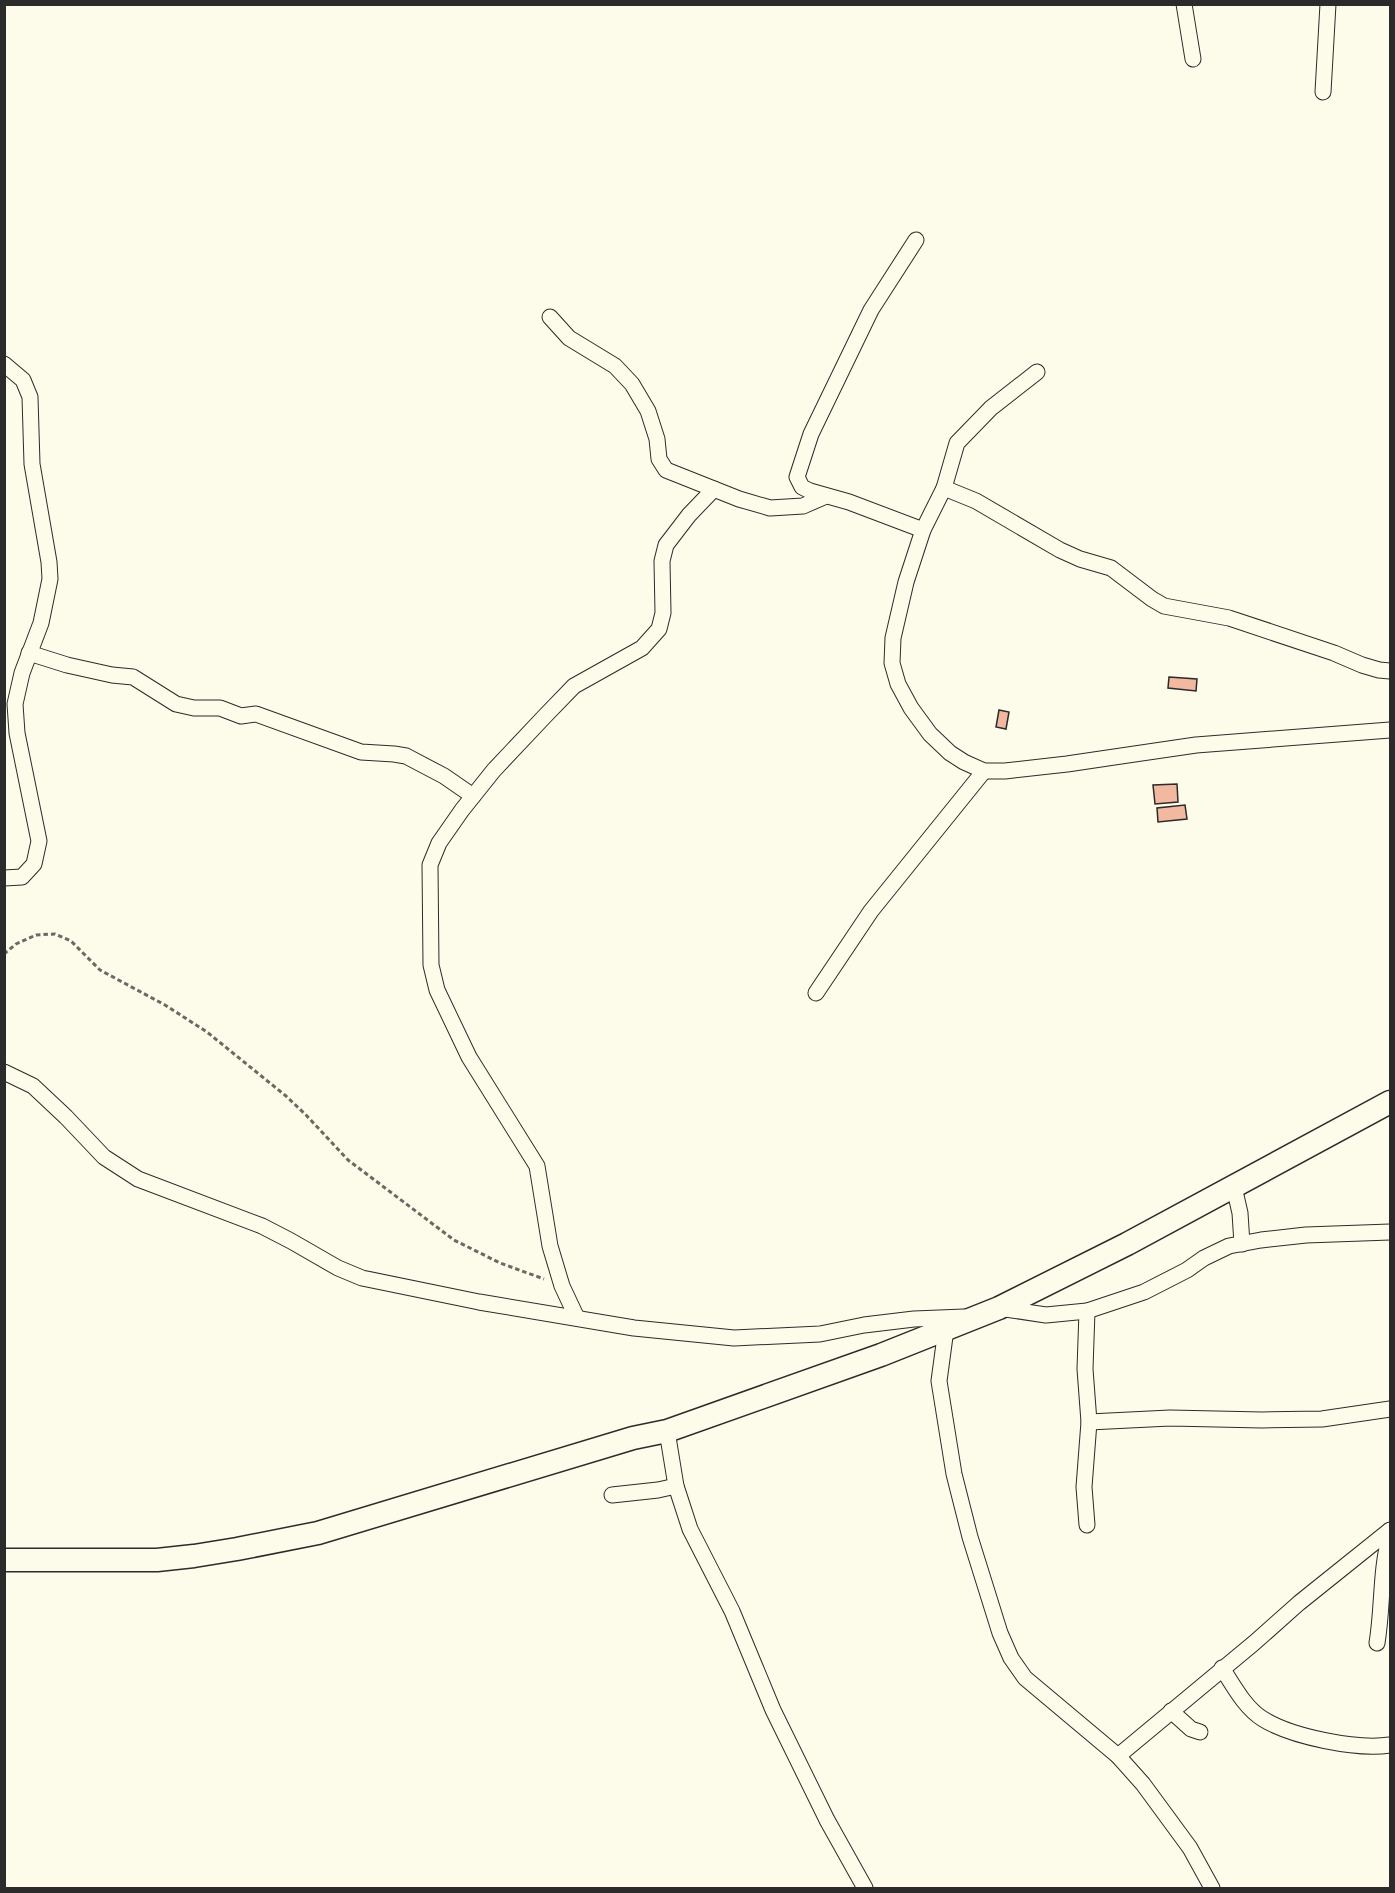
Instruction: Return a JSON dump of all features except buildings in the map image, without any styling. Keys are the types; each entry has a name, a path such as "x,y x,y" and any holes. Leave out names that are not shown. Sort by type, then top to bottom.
{"street":[{"path":"1184,4 1193,59"},
{"path":"1323,92 1328,4"},
{"path":"916,240 871,310 811,434 797,477 800,484 810,491 849,502 923,530"},
{"path":"550,317 569,338 615,366 632,384 648,411 657,439 659,459 664,468 679,477 748,502 780,508 803,506 826,496"},
{"path":"4,364 23,380 30,397 32,464 50,579 47,600 18,690 15,718 39,841 30,869 22,877 4,878"},
{"path":"1037,372 991,408 961,437 953,453 944,488 923,530 906,582 896,621 892,663 894,674 911,708 930,734 950,753 984,771 1005,771 1205,744 1390,730"},
{"path":"944,488 976,501 1060,550 1080,559 1111,568 1164,606 1228,618 1334,653 1362,665 1390,671"},
{"path":"577,1318 562,1286 550,1246 537,1166 469,1057 437,990 431,965 430,865 442,837 473,796 501,762 574,686 642,648 659,629 663,613 662,561 666,544 714,489"},
{"path":"29,653 66,665 133,677 176,704 194,708 220,708 241,716 256,714 360,752 406,756 444,776 473,796"},
{"path":"816,993 871,911 984,771"},
{"path":"4,1072 33,1086 104,1157 138,1179 262,1226 338,1268 362,1278 479,1302 634,1328 734,1338 820,1334 864,1325 914,1319 976,1317"},
{"path":"4,1560 157,1560 194,1557 318,1533 633,1438 667,1431 881,1355 999,1308 1234,1187 1390,1102"},
{"path":"1234,1187 1241,1221 1242,1244"},
{"path":"999,1308 1046,1315 1087,1311 1144,1292 1229,1246 1306,1235 1390,1232"},
{"path":"1086,1525 1084,1487 1089,1422 1085,1369 1087,1311"},
{"path":"946,1329 939,1381 954,1474 970,1537 1000,1633 1011,1658 1025,1678 1118,1756 1143,1784 1190,1848 1208,1886"},
{"path":"1089,1422 1170,1418 1322,1419 1390,1409"},
{"path":"667,1431 676,1486 690,1529 732,1611 774,1710 827,1820 865,1888"},
{"path":"612,1495 658,1491 676,1486"},
{"path":"1118,1756 1299,1603 1390,1533"},
{"path":"1377,1643 1386,1604 1385,1553 1390,1533"},
{"path":"1222,1668 1240,1695 1262,1719 1293,1732 1346,1745 1379,1747 1390,1745"},
{"path":"1171,1711 1191,1729 1200,1732"}],"path":[{"path":"4,954 16,944 36,935 55,934 71,941 100,970 165,1005 207,1032 293,1102 348,1160 454,1240 500,1263 562,1286"}]}
